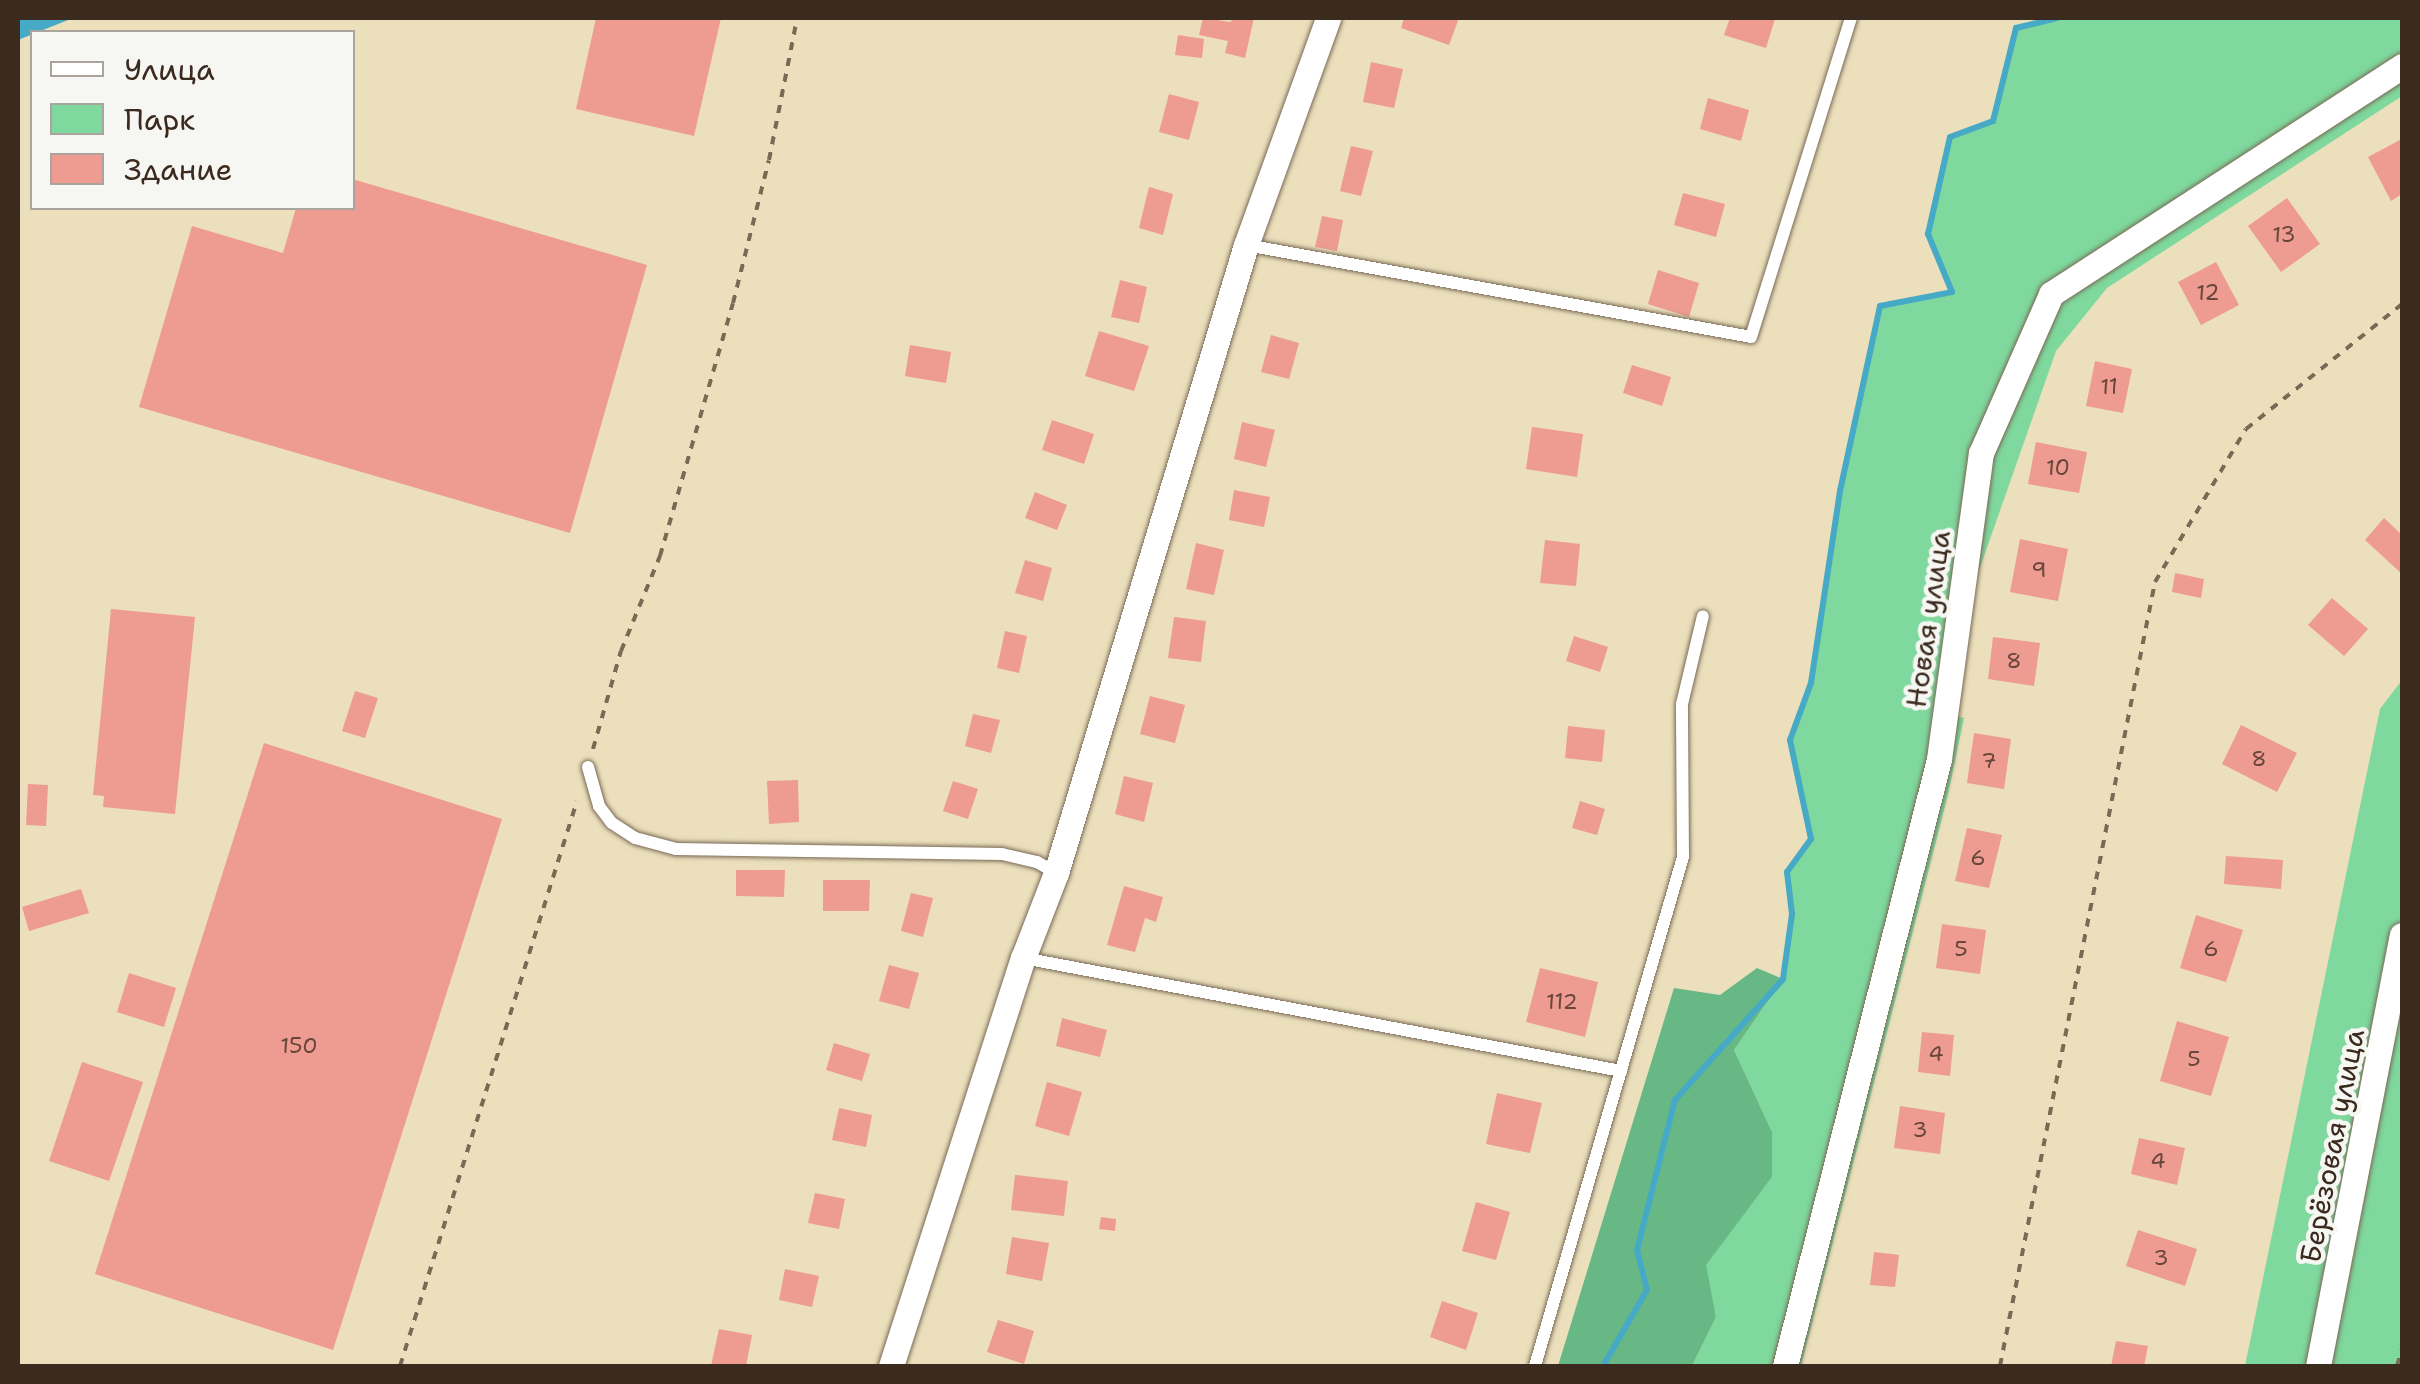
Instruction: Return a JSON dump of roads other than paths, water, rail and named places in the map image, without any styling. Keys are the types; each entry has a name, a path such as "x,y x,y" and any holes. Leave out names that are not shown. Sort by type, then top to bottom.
{"street":[{"path":"890,1366 1023,958 1056,873 1246,245 1328,18"},
{"name":"Новая улица","path":"1785,1366 1939,759 1981,453 2051,294 2402,66"},
{"name":"Берёзовая улица","path":"2318,1366 2402,935"}],"lane":[{"path":"1246,245 1751,338 1851,18"},
{"path":"1534,1366 1684,857 1682,704 1703,616"},
{"path":"588,767 599,806 612,823 635,838 676,850 1002,854 1036,862 1056,873"},
{"path":"1023,958 1621,1071"}],"water":[{"path":"18,18 73,18 43,30 30,30 30,35 18,40"}],"waterway":[{"path":"1603,1366 1647,1290 1637,1250 1675,1100 1783,979 1792,914 1787,872 1811,839 1790,740 1811,683 1840,491 1880,306 1952,292 1928,234 1950,137 1993,121 2016,28 2057,18"}]}
